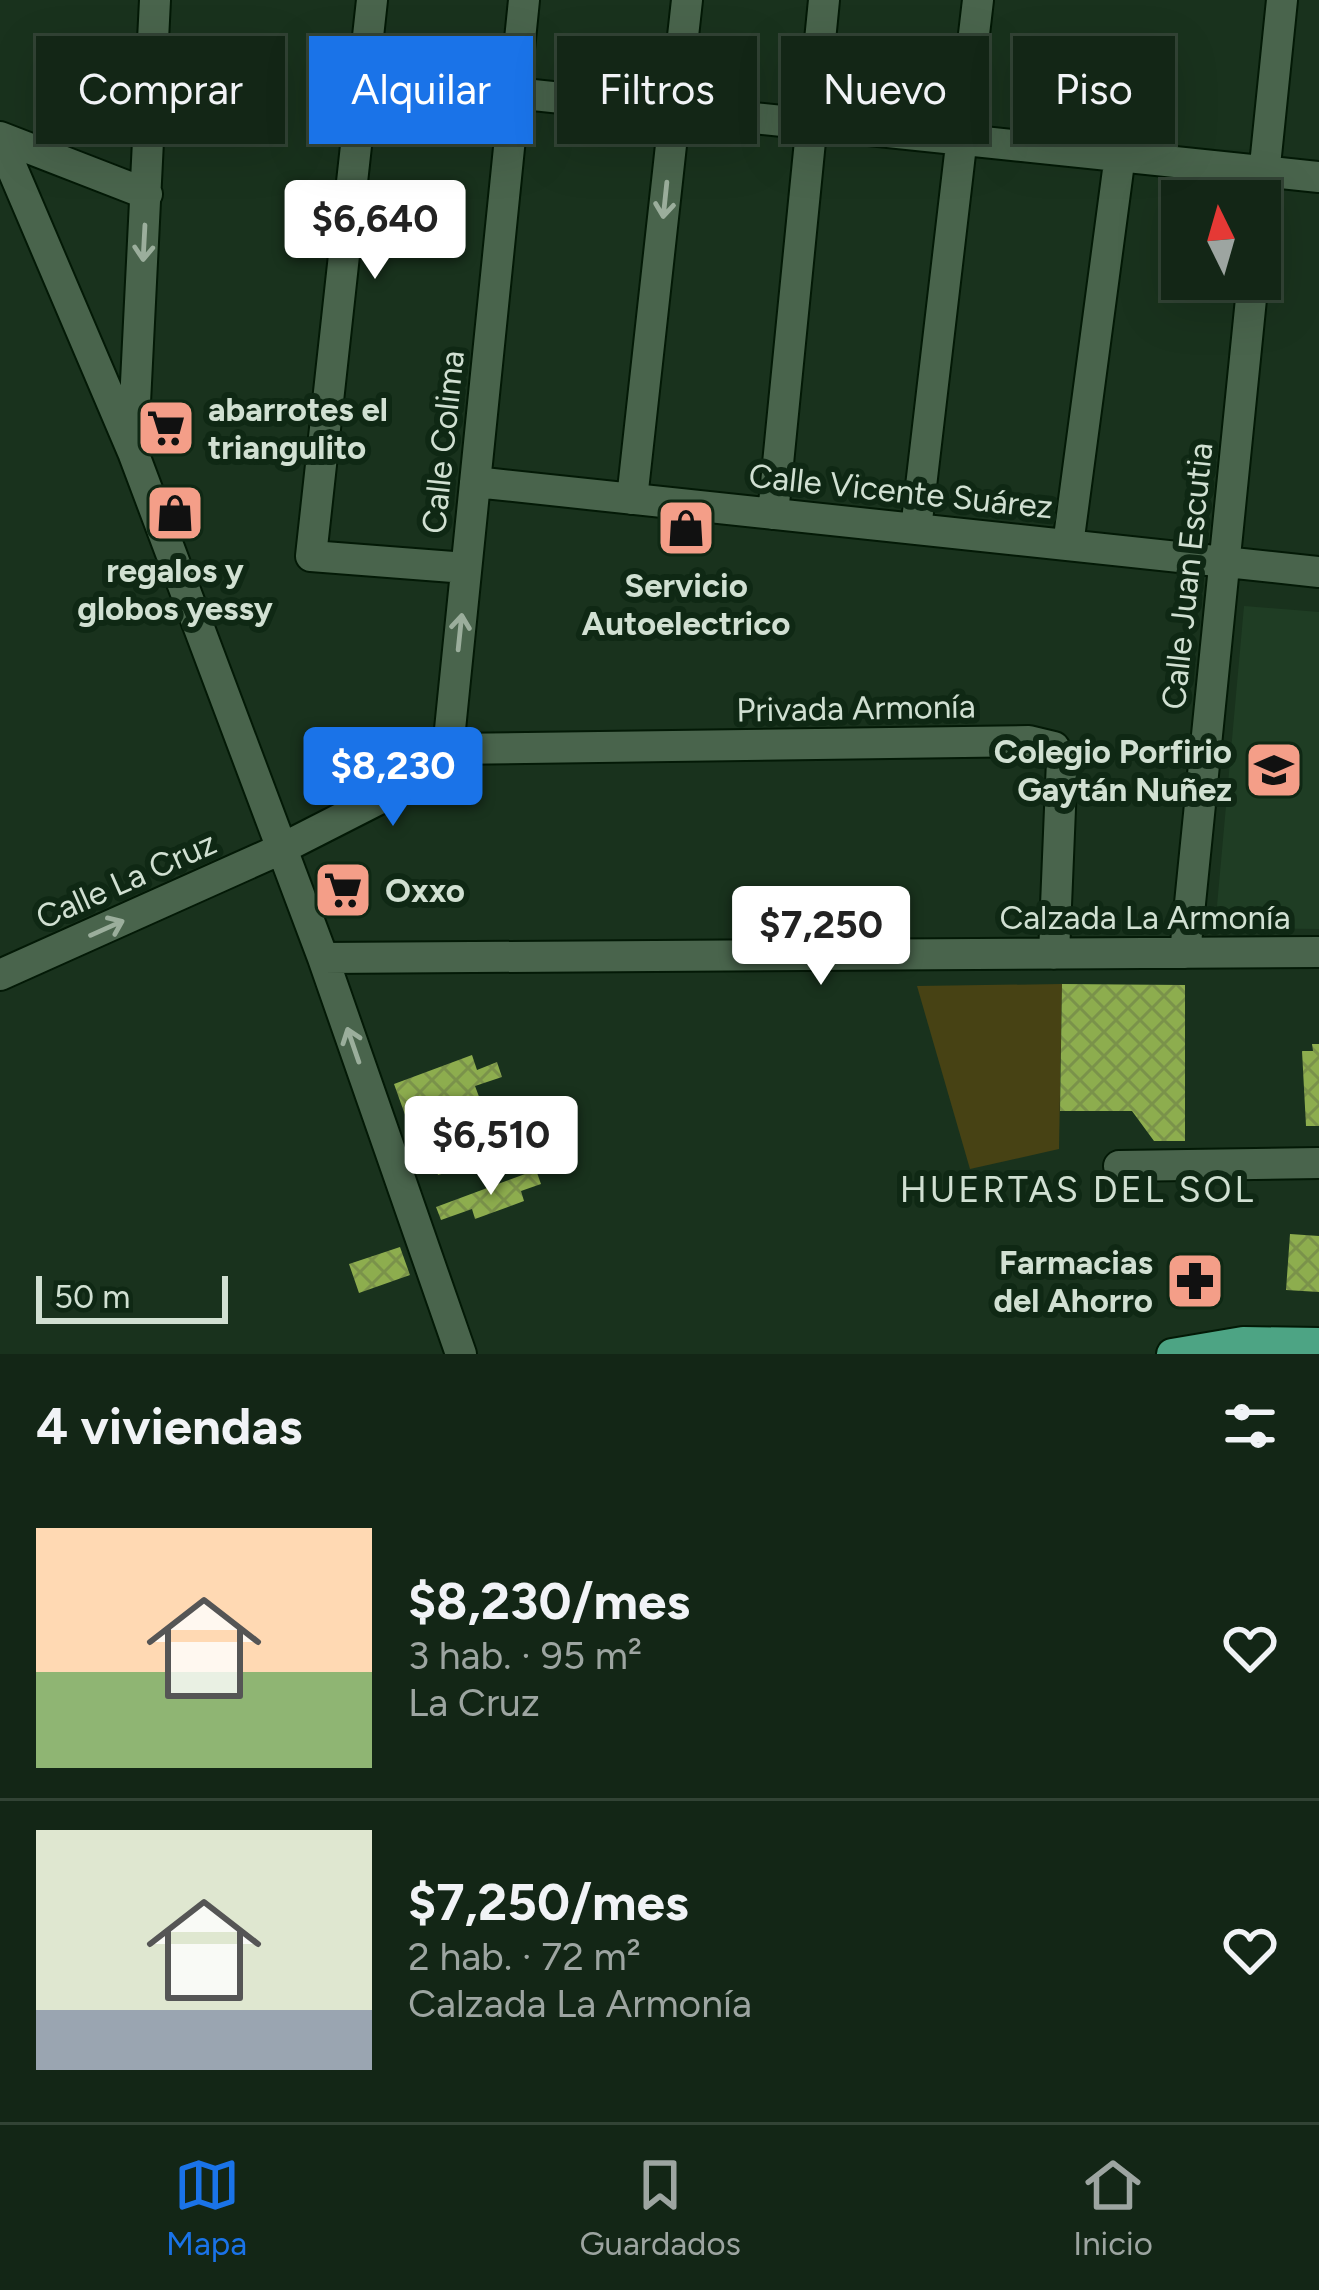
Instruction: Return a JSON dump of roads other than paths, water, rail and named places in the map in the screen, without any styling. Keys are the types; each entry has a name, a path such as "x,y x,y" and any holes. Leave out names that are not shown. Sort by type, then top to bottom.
{"main road":[{"path":"1172,1354 1243,1342 1319,1343"}],"street":[{"path":"133,452 155,0"},
{"path":"372,0 311,556 466,568"},
{"name":"Calle Colima","path":"520,36 524,0"},
{"path":"683,36 687,0"},
{"path":"820,36 824,0"},
{"path":"975,36 979,0"},
{"path":"1263,180 1282,0"},
{"path":"0,138 147,194"},
{"path":"0,138 133,452 322,958 461,1354"},
{"path":"989,142 1319,177"},
{"name":"Calle Colima","path":"448,748 509,144"},
{"path":"632,499 671,144"},
{"path":"773,514 810,144"},
{"path":"916,529 961,144"},
{"path":"1068,545 1120,155"},
{"name":"Calle Juan Escutia","path":"1185,953 1251,300"},
{"name":"Calle Vicente Suárez","path":"475,482 1319,572"},
{"name":"Privada Armonía","path":"448,748 1029,742 1054,747 1062,760 1054,954"},
{"name":"Calle La Cruz","path":"0,975 281,849 436,770 448,748"},
{"name":"Calzada La Armonía","path":"322,958 1319,952"},
{"path":"1119,1166 1319,1163"}],"place":[{"name":"abarrotes el triangulito","path":"166,428"},
{"name":"regalos y globos yessy","path":"175,513"},
{"name":"Servicio Autoelectrico","path":"686,528"},
{"name":"Colegio Porfirio Gaytán Nuñez","path":"1274,770"},
{"name":"Oxxo","path":"343,890"},
{"name":"Farmacias del Ahorro","path":"1195,1281"}],"district":[{"name":"HUERTAS DEL SOL","path":"1078,1189"}]}
